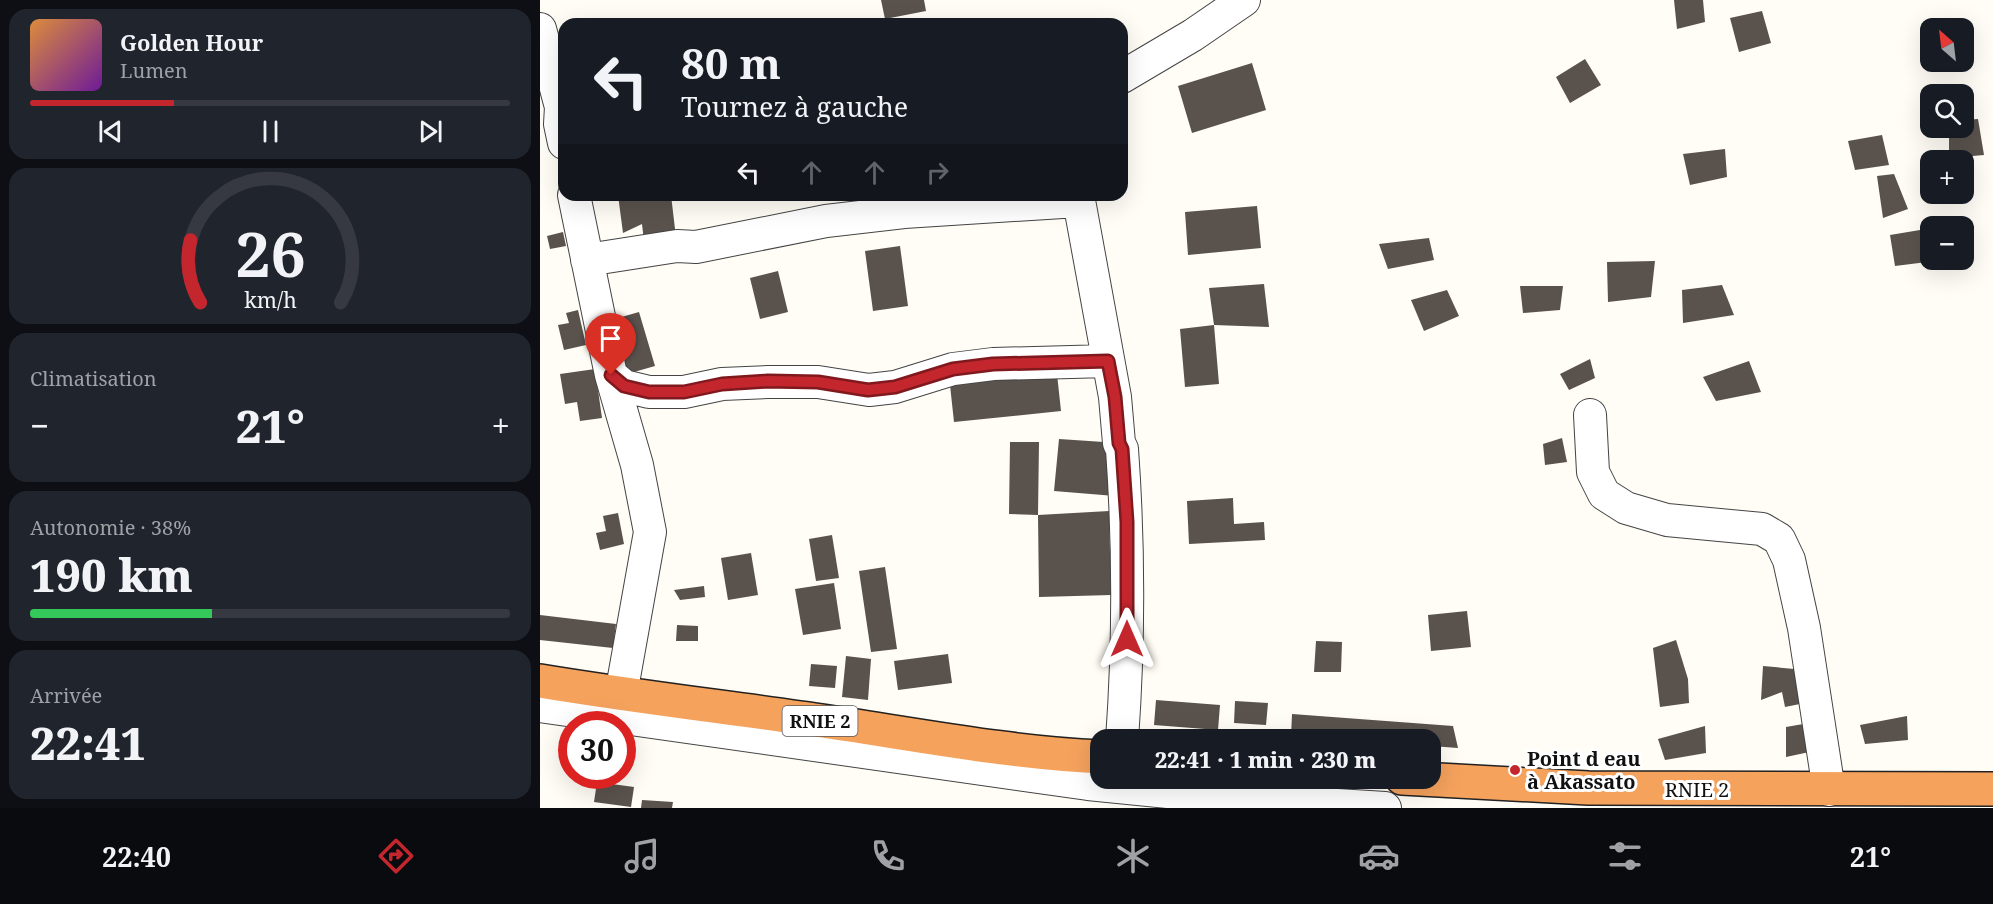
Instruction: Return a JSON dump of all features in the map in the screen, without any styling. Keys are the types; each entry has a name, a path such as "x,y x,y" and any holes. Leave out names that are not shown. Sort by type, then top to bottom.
{"highway":[{"name":"RNIE 2","path":"540,681 970,743 1090,776"},
{"name":"RNIE 2","path":"1441,780 1774,799 1829,790 1993,789"}],"street":[{"path":"1128,73 1193,35 1244,0"},
{"path":"540,29 558,92"},
{"path":"575,201 611,375 637,465 650,532 621,694"},
{"path":"587,260 677,246 696,247 826,221 1041,201"},
{"path":"1079,201 1115,397 1119,443 1122,449 1127,522 1127,663 1123,729"},
{"path":"611,375 624,386 649,392 684,392 722,384 768,381 818,382 868,390 895,387 953,369 993,364 1108,361"},
{"path":"1590,416 1593,472 1604,494 1626,508 1666,520 1762,529 1779,539 1789,560 1804,628 1829,790"},
{"path":"540,706 1090,776"},
{"path":"1171,789 1227,798 1385,808"}],"building":[{"path":"881,0 924,0 926,11 885,18"},
{"path":"1674,0 1703,0 1705,22 1677,29"},
{"path":"1762,11 1771,43 1739,52 1730,18"},
{"path":"1585,59 1601,85 1570,103 1556,77"},
{"path":"1252,63 1266,110 1192,133 1178,86"},
{"path":"1974,119 1978,119 1984,155 1974,156 1974,150 1949,150 1949,138 1974,138"},
{"path":"1882,135 1889,165 1855,170 1848,141"},
{"path":"1725,149 1727,177 1690,185 1683,154"},
{"path":"1894,174 1908,209 1883,218 1877,176"},
{"path":"619,201 672,201 677,246 645,250 642,224 623,233"},
{"path":"1257,206 1261,248 1188,255 1185,212"},
{"path":"1920,230 1920,263 1895,266 1890,235"},
{"path":"563,232 566,246 550,249 547,236"},
{"path":"1429,238 1434,260 1388,269 1379,244"},
{"path":"900,246 908,306 873,311 865,251"},
{"path":"1655,261 1651,297 1608,302 1607,262"},
{"path":"778,271 788,312 760,319 750,278"},
{"path":"1264,284 1269,327 1214,325 1209,288"},
{"path":"1722,285 1734,315 1683,323 1682,290"},
{"path":"1520,286 1563,286 1560,310 1523,313"},
{"path":"1447,290 1459,316 1424,331 1411,300"},
{"path":"578,310 586,345 564,350 558,325 569,323 566,313"},
{"path":"639,312 655,366 627,374 611,320"},
{"path":"1214,325 1219,384 1185,387 1180,329"},
{"path":"1590,359 1595,378 1569,390 1560,374"},
{"path":"1749,361 1761,392 1716,401 1703,377"},
{"path":"595,369 602,418 580,421 577,402 565,404 560,374"},
{"path":"1057,374 1061,411 954,422 950,385"},
{"path":"1562,438 1567,462 1545,465 1543,444"},
{"path":"1059,439 1119,443 1115,496 1054,491"},
{"path":"1010,442 1039,442 1038,515 1009,514"},
{"path":"1233,498 1234,524 1264,522 1265,540 1189,544 1187,501"},
{"path":"1109,511 1111,595 1039,597 1038,515"},
{"path":"618,513 624,544 600,550 596,533 606,531 603,516"},
{"path":"832,535 839,578 816,581 809,539"},
{"path":"751,553 758,595 728,600 721,558"},
{"path":"885,567 897,649 871,652 859,571"},
{"path":"834,583 841,629 803,635 795,589"},
{"path":"704,586 705,597 680,600 674,590"},
{"path":"1467,611 1471,647 1431,651 1428,615"},
{"path":"540,615 616,624 613,648 540,640"},
{"path":"677,625 698,626 698,641 676,641"},
{"path":"1676,640 1688,679 1689,703 1660,707 1653,648"},
{"path":"1316,641 1342,642 1341,672 1314,672"},
{"path":"948,654 952,683 898,690 894,661"},
{"path":"846,656 871,659 868,700 842,697"},
{"path":"811,664 837,666 835,688 809,686"},
{"path":"1763,666 1805,670 1805,703 1785,707 1782,692 1761,700"},
{"path":"1156,700 1220,705 1218,729 1154,725"},
{"path":"1235,701 1268,703 1266,725 1234,723"},
{"path":"1292,714 1453,726 1458,748 1441,747 1441,729 1291,729"},
{"path":"1907,716 1908,740 1865,744 1860,725"},
{"path":"1809,723 1814,751 1786,757 1786,727"},
{"path":"1705,726 1706,753 1665,760 1658,739"},
{"path":"596,789 634,789 631,807 594,802"},
{"path":"642,800 673,802 672,808 641,808"}],"place":[{"name":"Point d eau à Akassato","path":"1515,770"}],"route":[{"path":"611,375 624,386 649,392 684,392 722,384 768,381 818,382 868,390 895,387 953,369 993,364 1108,361 1115,397 1119,443 1122,449 1127,522 1127,639"}]}
